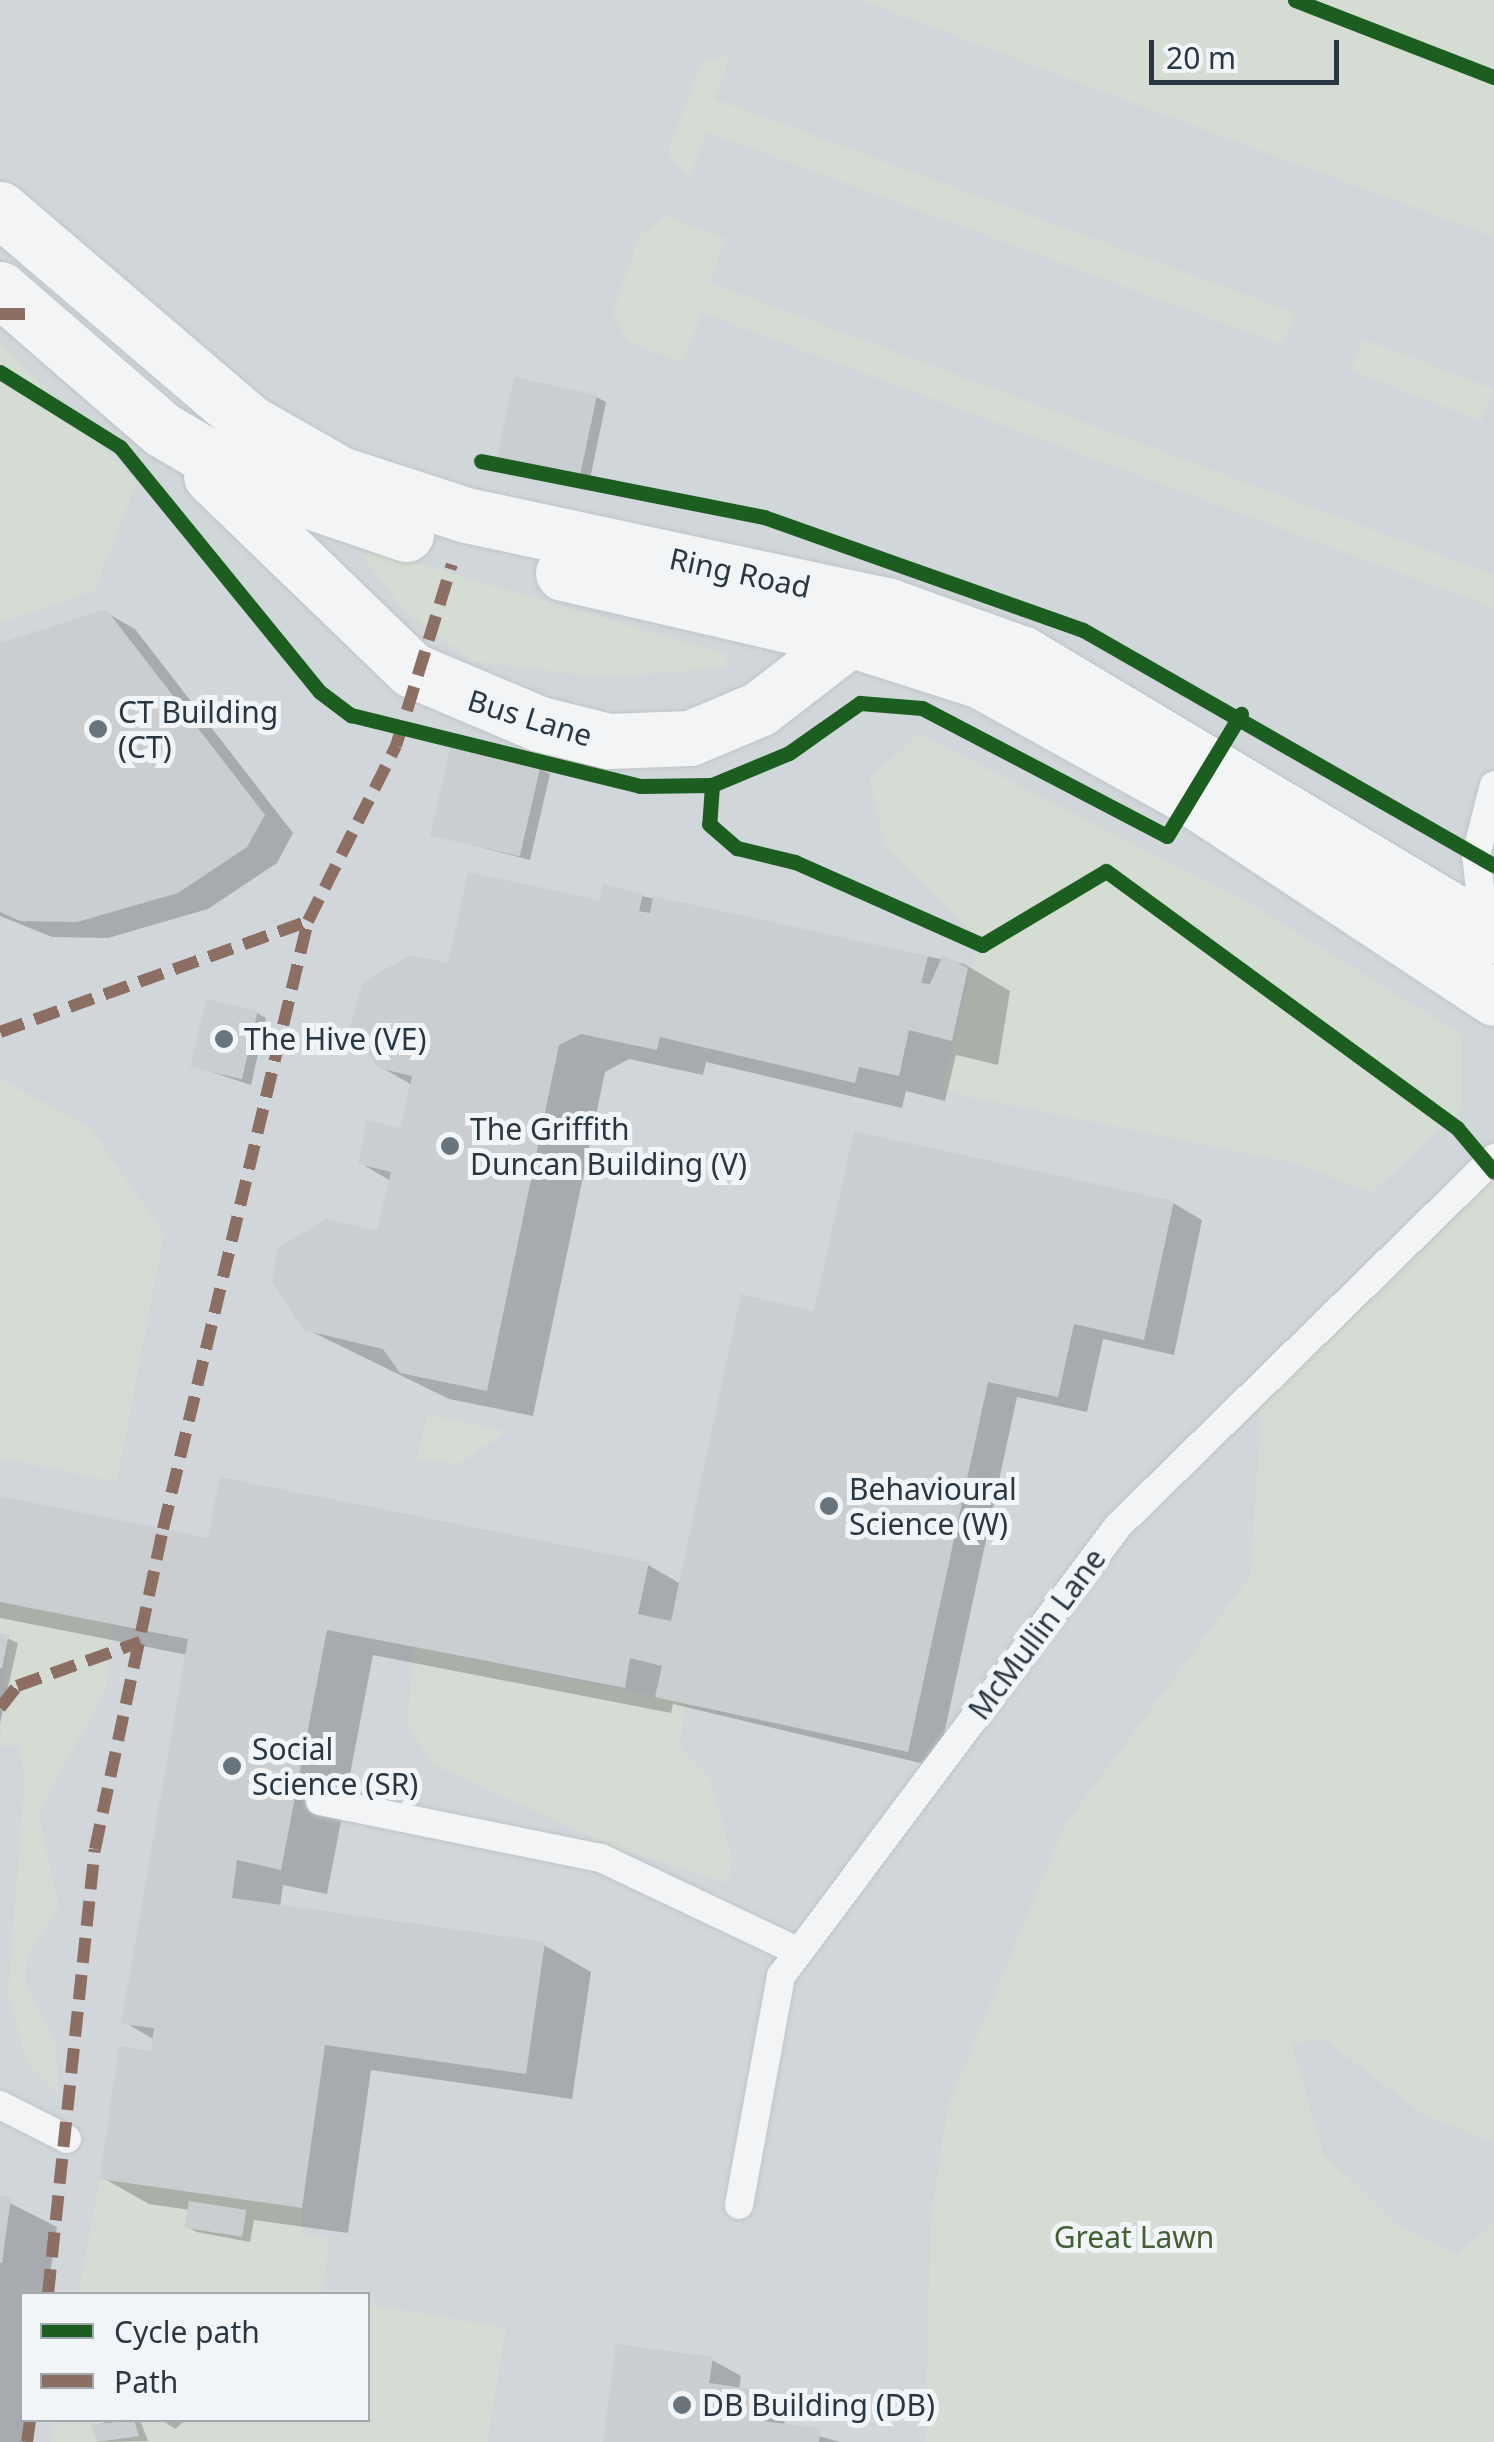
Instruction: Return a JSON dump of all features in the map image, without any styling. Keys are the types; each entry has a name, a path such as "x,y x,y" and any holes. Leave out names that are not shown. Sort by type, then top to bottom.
{"street":[{"name":"Ring Road","path":"0,209 252,423 340,474 466,515 889,606 1023,654 1490,934"},
{"name":"Ring Road","path":"0,289 163,430 326,510 850,639 956,670 1059,720 1494,998"},
{"name":"Bus Lane","path":"163,430 412,670 484,707 608,741 690,738 759,709 850,639"}],"lane":[{"path":"1490,934 1476,854 1494,786"},
{"name":"McMullin Lane","path":"740,2205 781,1976 1118,1526 1494,1158"},
{"path":"320,1801 601,1858 799,1952"},
{"path":"0,2105 67,2138"}],"shaded area":[{"path":"0,0 1494,0 1494,2442 0,2442"}],"green space":[{"path":"860,0 1494,0 1494,237 1272,155"},
{"path":"731,54 715,99 1295,313 1282,345 707,132 689,179 668,153 700,64"},
{"path":"666,216 725,238 710,283 1494,575 1494,608 702,313 683,362 627,342 613,313 639,236"},
{"path":"1363,339 1494,389 1482,421 1351,371"},
{"path":"0,342 137,482 95,590 0,623"},
{"path":"372,550 726,654 728,667 605,678 471,661 405,611 361,555"},
{"path":"919,734 1251,904 1462,1035 1462,1109 1371,1193 1299,1164 941,1091 979,939 886,848 869,779"},
{"path":"0,1079 90,1127 164,1234 117,1482 0,1458"},
{"name":"Great Lawn","path":"1494,1162 1494,2142 1427,2117 1322,2038 1292,2044 1323,2153 1398,2225 1457,2255 1494,2223 1494,2442 925,2442 931,2215 948,2106 1065,1825 1250,1576 1261,1419 1244,1397"},
{"path":"428,1414 506,1432 458,1464 416,1459"},
{"path":"0,1602 112,1624 106,1690 38,1813 59,1906 27,1956 25,1981 56,2045 59,2096 26,2061 8,1994 25,1777 18,1745 0,1746 9,1635 0,1633"},
{"path":"414,1647 686,1703 679,1746 710,1778 732,1859 728,1883 616,1848 432,1764 407,1724"},
{"path":"100,2179 302,2208 302,2235 330,2238 322,2292 78,2292"},
{"path":"370,2304 506,2328 487,2442 50,2442 54,2422 370,2422"}],"building":[{"path":"514,377 597,395 580,476 497,458"},
{"name":"CT Building (CT)","path":"106,609 265,815 247,847 178,893 77,922 20,921 0,912 0,643"},
{"path":"451,745 541,766 520,856 430,836"},
{"name":"The Griffith Duncan Building (V)","path":"468,872 599,900 603,884 643,894 639,911 650,913 653,896 928,956 921,983 930,984 943,955 968,968 952,1041 909,1030 899,1076 859,1067 855,1083 660,1037 657,1050 581,1034 559,1045 487,1391 400,1373 383,1349 303,1330 272,1283 277,1249 325,1219 377,1230 391,1172 358,1164 367,1120 400,1128 412,1076 378,1068 350,1027 362,983 410,955 448,963"},
{"name":"The Hive (VE)","path":"206,999 258,1011 242,1079 190,1067"},
{"path":"854,1131 1174,1201 1144,1340 1074,1324 1058,1397 988,1382 908,1752 655,1697 662,1666 630,1658 625,1688 327,1630 281,1870 237,1860 232,1898 545,1942 526,2074 325,2045 302,2208 100,2179 119,2046 151,2051 154,2028 121,2024 188,1639 0,1602 0,1496 208,1538 220,1477 649,1562 638,1614 671,1621 741,1294 814,1311"},
{"path":"0,1633 9,1635 2,1668 0,1668"},
{"path":"0,2196 11,2197 2,2263 0,2263"},
{"path":"189,2201 246,2210 242,2237 185,2228"},
{"name":"DB Building (DB)","path":"616,2344 713,2357 709,2383 758,2390 753,2420 820,2428 819,2442 603,2442"},
{"path":"135,2422 139,2436 97,2442 91,2425"}],"marked path":[{"path":"0,314 29,314"},
{"path":"48,2292 95,1849 163,1529 308,921 396,746 452,564"},
{"path":"0,1032 308,921"},
{"path":"0,1708 17,1686 140,1642"},
{"path":"27,2442 30,2422"}],"cycle path":[{"path":"1295,0 1494,77"},
{"path":"0,372 120,447 320,692 351,715 640,786 712,785 789,753 860,703 922,708 1167,836 1241,714"},
{"path":"481,461 764,517 1083,630 1494,865"},
{"path":"712,785 709,824 737,848 795,862 982,945 1106,871 1457,1128 1494,1172"}],"place":[{"name":"CT Building (CT)","path":"98,729"},
{"name":"The Hive (VE)","path":"224,1039"},
{"name":"The Griffith Duncan Building (V)","path":"450,1146"},
{"name":"Behavioural Science (W)","path":"829,1506"},
{"name":"Social Science (SR)","path":"232,1766"},
{"name":"DB Building (DB)","path":"682,2405"}]}
